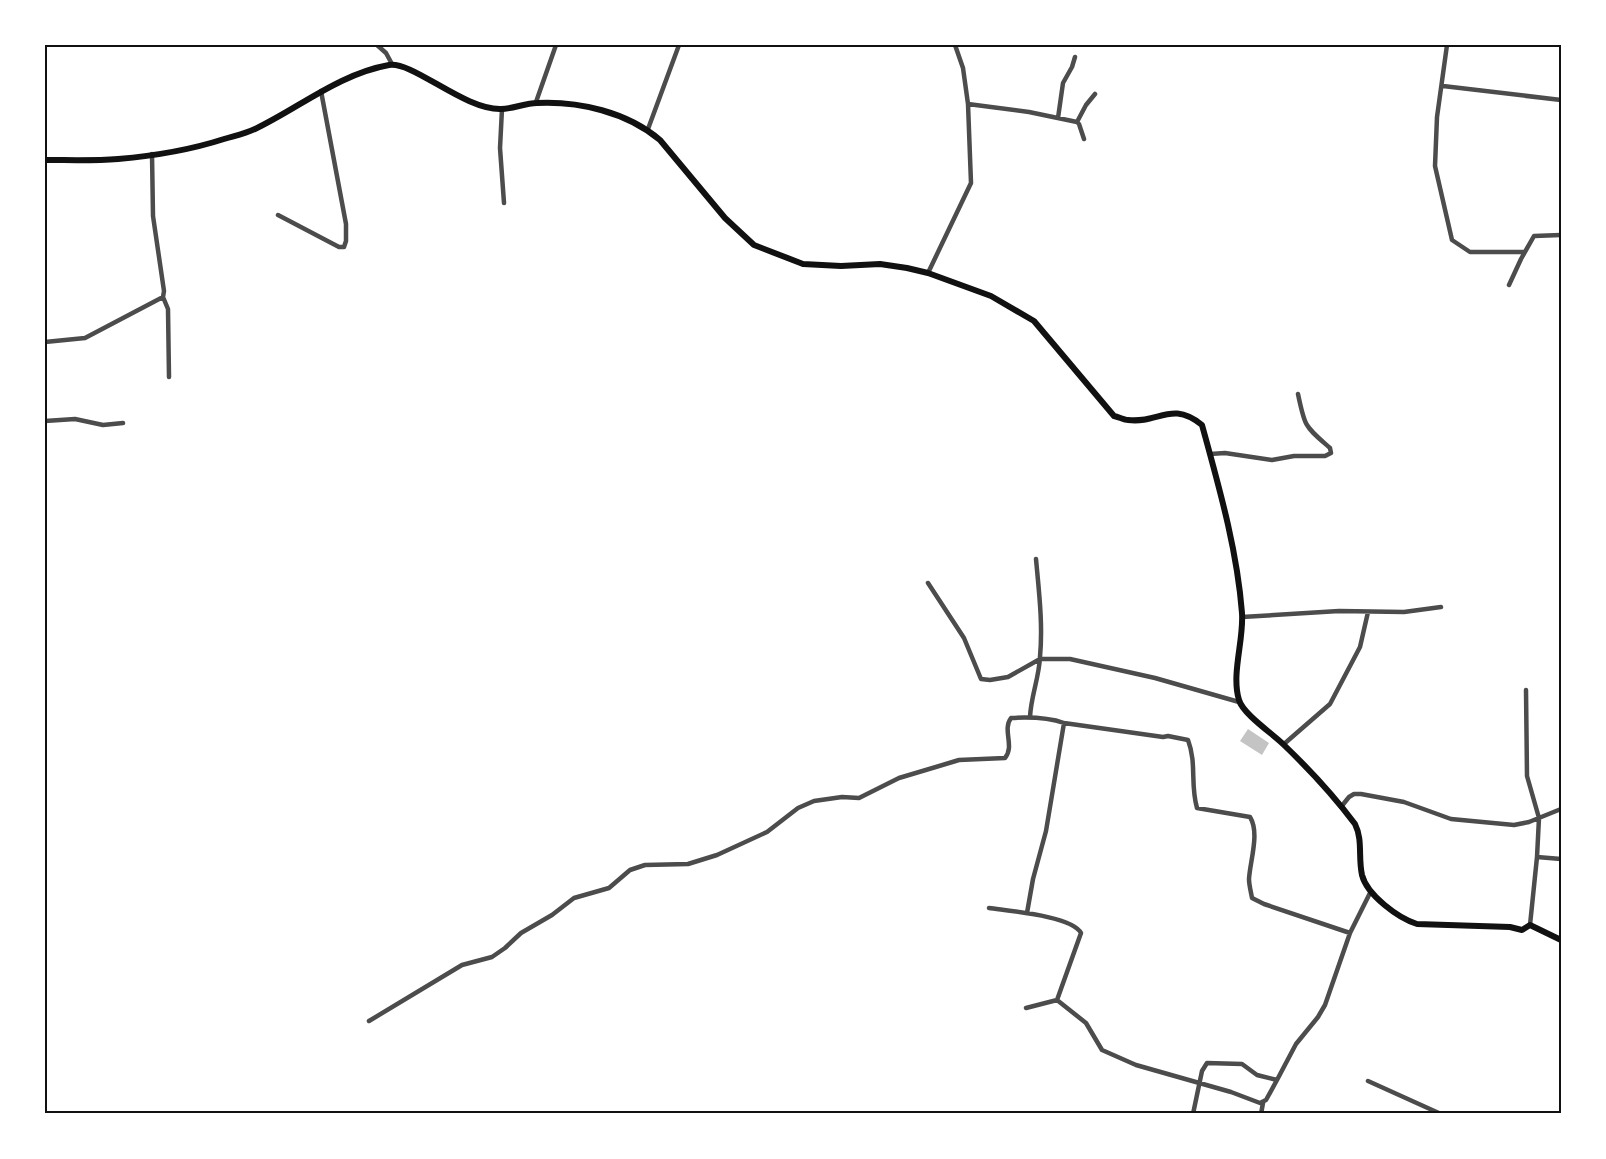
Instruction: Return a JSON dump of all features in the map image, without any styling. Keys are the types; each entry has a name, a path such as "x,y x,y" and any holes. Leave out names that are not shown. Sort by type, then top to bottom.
{"main road":[{"path":"45,160 116,159 199,147 253,130 321,91 364,72 392,64 405,67 457,96 483,107 502,109 536,102 585,106 618,115 648,129 660,140 725,218 754,244 803,264 842,266 880,264 928,273 991,296 1034,321 1114,416 1129,420 1183,414 1202,426 1225,505 1242,617 1237,672 1239,702 1284,744 1355,824 1360,835 1362,873 1371,891 1393,913 1405,921 1417,924 1510,927 1522,930 1530,925 1561,940"}],"street":[{"path":"377,45 386,53 392,64"},
{"path":"536,102 556,45"},
{"path":"648,129 679,45"},
{"path":"928,273 971,183 968,104 963,68 955,45"},
{"path":"1448,45 1437,117 1436,166 1452,240 1470,252 1525,252"},
{"path":"1058,118 1064,83 1075,57"},
{"path":"1443,86 1561,100"},
{"path":"278,215 339,247 344,247 346,224 321,91"},
{"path":"1077,122 1095,94"},
{"path":"968,104 1077,122 1084,139"},
{"path":"502,109 500,148 504,203"},
{"path":"152,154 153,216 163,297 168,309 169,377"},
{"path":"1509,285 1534,236 1561,235"},
{"path":"45,342 85,338 163,297"},
{"path":"1210,454 1225,453 1272,460 1294,456 1325,456 1331,453 1330,448 1305,424 1298,394"},
{"path":"45,421 75,419 103,425 123,423"},
{"path":"1029,717 1030,699 1038,676 1040,659 1041,612 1036,559"},
{"path":"928,583 964,638 981,679 1008,677 1040,659 1070,659 1155,678 1239,702"},
{"path":"1242,617 1339,611 1404,612 1441,607"},
{"path":"1284,744 1330,704 1360,646 1368,612"},
{"path":"1526,690 1527,776 1539,818 1530,925"},
{"path":"369,1021 462,965 492,957 521,933 552,915 574,898 609,888 630,870 645,865 688,864 717,855 767,832 798,808 814,801 842,797 859,798 899,778 959,759 1005,758 1008,755 1006,726 1011,718 1029,717 1054,720 1188,740 1194,756 1193,789 1197,808 1242,814 1253,821 1254,836 1249,883 1252,898 1350,933"},
{"path":"1027,913 1033,879 1046,831 1064,723"},
{"path":"1341,807 1354,794 1361,794 1404,802 1451,819 1514,825 1561,809"},
{"path":"1537,857 1561,859"},
{"path":"1261,1114 1263,1102 1296,1044 1318,1017 1324,1005 1350,933 1371,891"},
{"path":"989,908 1027,913 1069,923 1079,929 1081,933 1057,1000"},
{"path":"1026,1008 1057,1000"},
{"path":"1057,1000 1086,1023 1102,1050 1136,1065 1263,1102"},
{"path":"1193,1114 1202,1071 1207,1063 1242,1064 1257,1075 1277,1080"},
{"path":"1368,1081 1442,1114"}],"building":[{"path":"1248,729 1269,743 1262,755 1240,741"}]}
